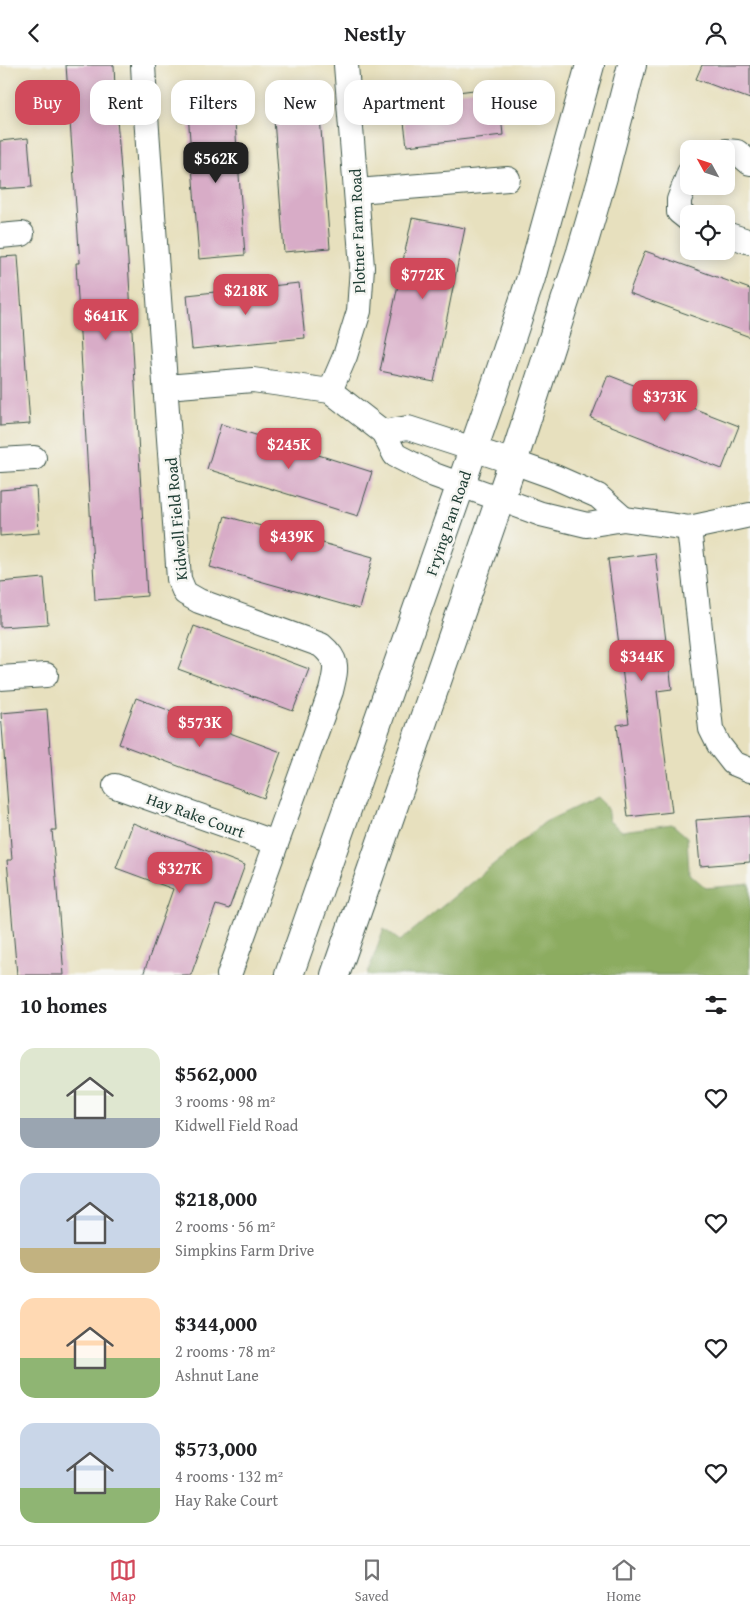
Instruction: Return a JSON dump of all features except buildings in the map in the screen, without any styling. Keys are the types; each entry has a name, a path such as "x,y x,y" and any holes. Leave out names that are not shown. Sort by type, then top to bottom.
{"main road":[{"name":"Frying Pan Road","path":"289,975 462,484 531,278 590,65"},
{"path":"336,975 501,498 589,224 632,65"}],"street":[{"name":"Kidwell Field Road","path":"144,65 144,102 179,579 184,593 198,601 321,645 332,655 336,671 331,691 229,975"},
{"name":"Plotner Farm Road","path":"330,391 346,356 359,311 362,267 346,65"},
{"path":"735,153 750,163"},
{"path":"357,191 508,179"},
{"path":"680,195 678,200 678,212 680,213"},
{"path":"735,237 750,243"},
{"path":"166,387 253,380 330,391 383,432 394,455 434,475 541,514 587,525 624,519 689,529 750,515"},
{"path":"383,432 408,428 513,461 556,477 598,496 624,519"},
{"path":"0,460 34,458"},
{"path":"689,529 710,729 718,745 733,763 750,770"},
{"path":"0,678 46,675"},
{"name":"Hay Rake Court","path":"115,786 276,843"}],"green space":[{"path":"597,797 607,807 609,821 622,831 672,824 687,837 689,873 706,888 750,884 750,975 367,975 384,929 400,941 545,822"}]}
